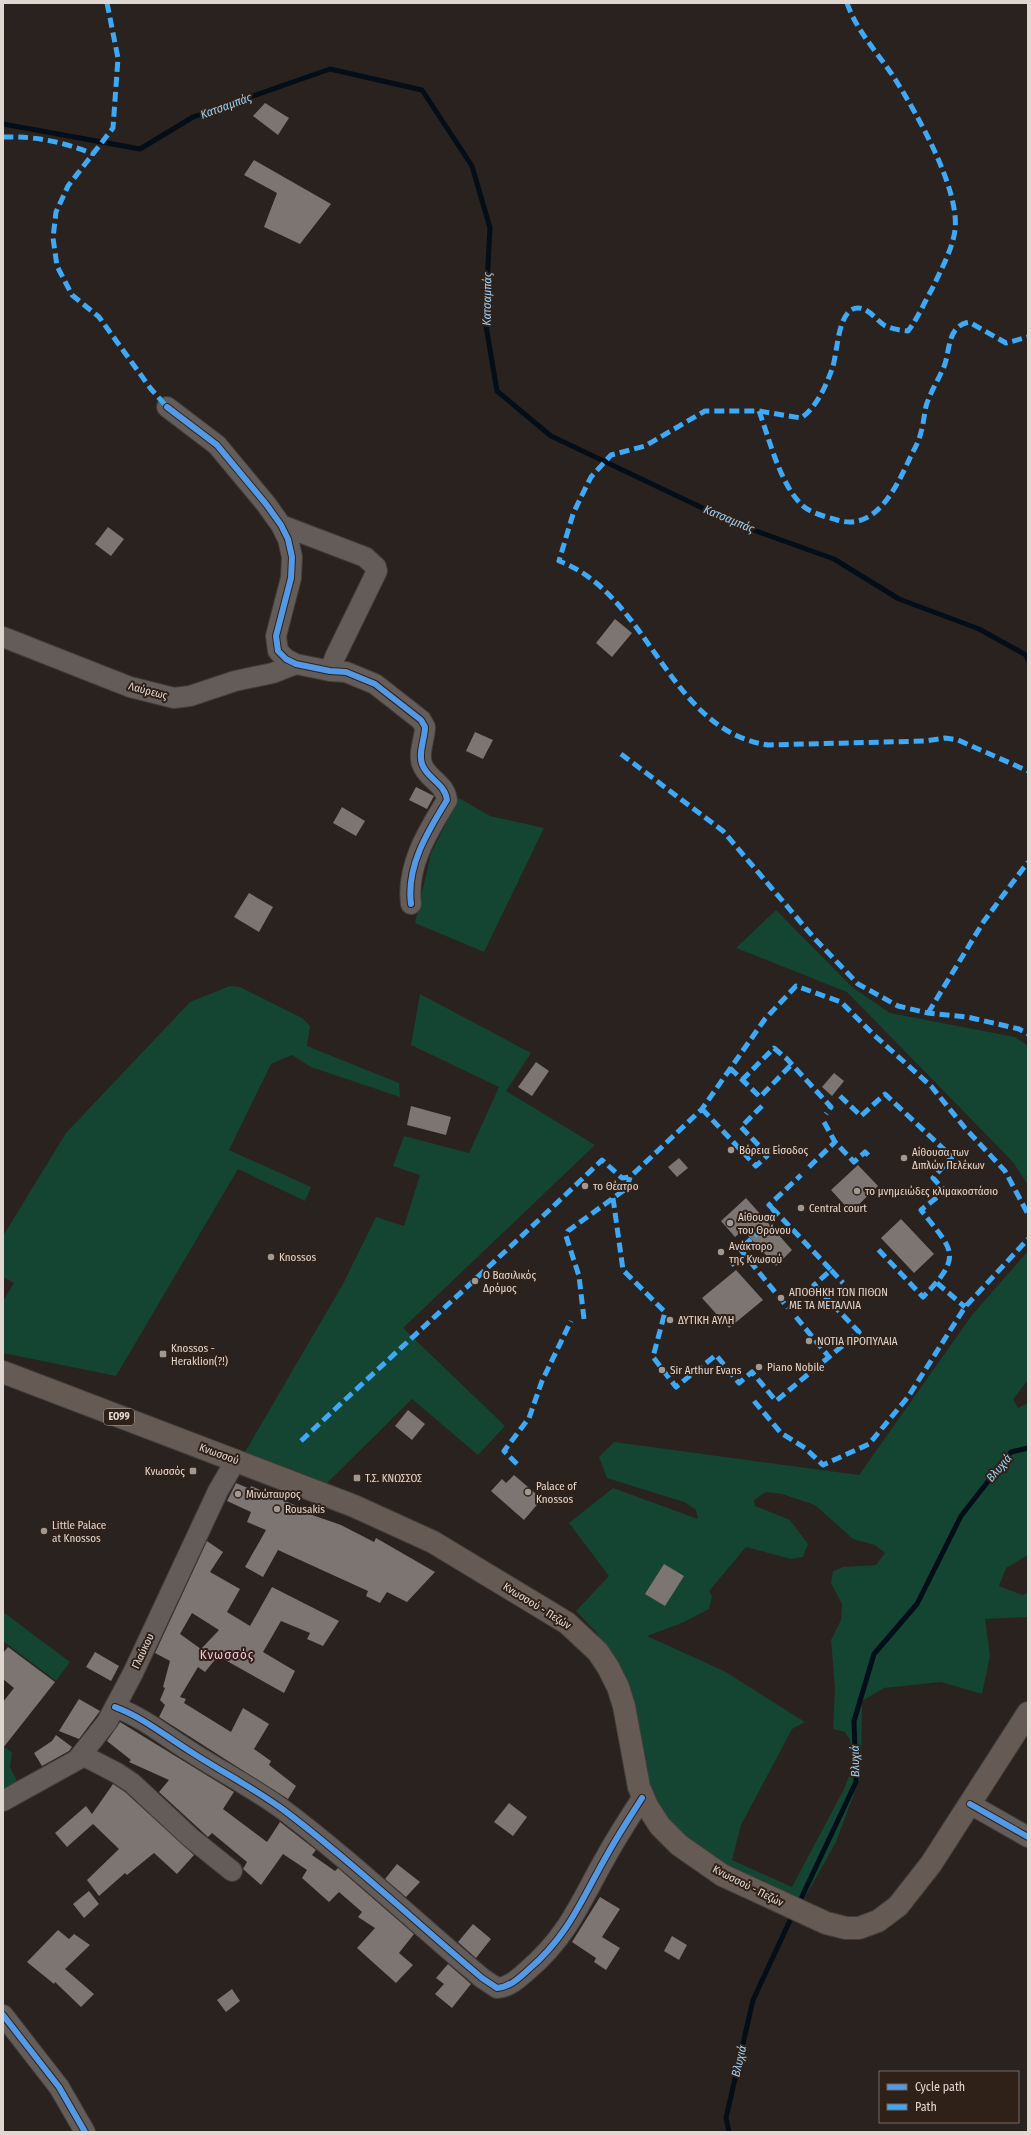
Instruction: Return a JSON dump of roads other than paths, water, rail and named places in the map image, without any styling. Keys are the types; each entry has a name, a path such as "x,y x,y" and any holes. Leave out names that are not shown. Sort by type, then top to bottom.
{"main road":[{"name":"Κνωσσού","path":"3,1372 354,1506 433,1542"},
{"name":"Κνωσσού - Πεζών","path":"433,1542 567,1623 598,1652 612,1674 623,1699 636,1775 642,1798 660,1826 694,1855 734,1882 826,1923 846,1928 866,1926 884,1918 904,1900 921,1878 1028,1713"}],"street":[{"path":"167,408 217,445 246,478 281,524 288,539 292,557 291,578 276,636 278,651 286,659 296,664 330,671 346,672 375,684 421,720 425,727 421,749 422,764 443,788 446,793 447,800 418,854 411,882 411,904"},
{"path":"281,524 365,557 376,567 377,571 335,657 330,671"},
{"name":"Λαύρεως","path":"3,637 130,687 174,698 190,696 235,681 273,673 296,664"},
{"name":"Γλαύκου","path":"3,1801 82,1755 107,1722 133,1673 218,1492 236,1460"},
{"path":"114,1707 152,1725 187,1750 258,1791 368,1877 482,1978 497,1988 508,1986 515,1981 557,1942 573,1919 610,1850 642,1798"},
{"path":"82,1755 117,1773 132,1783 192,1838 232,1871"},
{"path":"970,1804 1028,1837"},
{"path":"3,2015 59,2087 85,2132"}],"waterway":[{"name":"Κατσαμπάς","path":"3,124 140,149 193,117 330,69 422,90 472,166 490,228 485,320 497,391 551,436 734,523 834,559 899,599 979,629 1026,655 1028,660"},
{"name":"Βλυχιά","path":"798,1905 856,1782 854,1721 874,1654 917,1604 961,1516 1011,1452 1028,1448"},
{"name":"Βλυχιά","path":"729,2132 726,2118 753,2000 793,1914"}],"place":[{"name":"Βόρεια Είσοδος","path":"731,1150"},
{"name":"Αίθουσα των Διπλών Πελέκων","path":"904,1158"},
{"name":"το Θέατρο","path":"585,1186"},
{"name":"το μνημειώδες κλιμακοστάσιο","path":"857,1191"},
{"name":"Central court","path":"801,1208"},
{"name":"Αίθουσα του Θρόνου","path":"730,1223"},
{"name":"Ανάκτορο της Κνωσού","path":"721,1252"},
{"name":"Knossos","path":"271,1257"},
{"name":"Ο Βασιλικός Δρόμος","path":"475,1281"},
{"name":"ΑΠΟΘΗΚΗ ΤΩΝ ΠΙΘΩΝ ME ΤΑ ΜΕΤΑΛΛΙΑ","path":"781,1298"},
{"name":"ΔΥΤΙΚΗ ΑΥΛΗ","path":"670,1320"},
{"name":"NOTIA ΠΡΟΠΥΛΑΙΑ","path":"809,1341"},
{"name":"Knossos - Heraklion(?!)","path":"163,1354"},
{"name":"Piano Nobile","path":"759,1367"},
{"name":"Sir Arthur Evans","path":"662,1370"},
{"name":"Κνωσσός","path":"193,1471"},
{"name":"Τ.Σ. ΚΝΩΣΣΟΣ","path":"357,1478"},
{"name":"Palace of Knossos","path":"528,1492"},
{"name":"Μινώταυρος","path":"238,1494"},
{"name":"Rousakis","path":"277,1509"},
{"name":"Little Palace at Knossos","path":"44,1531"}],"district":[{"name":"Κνωσσός","path":"227,1654"}]}
